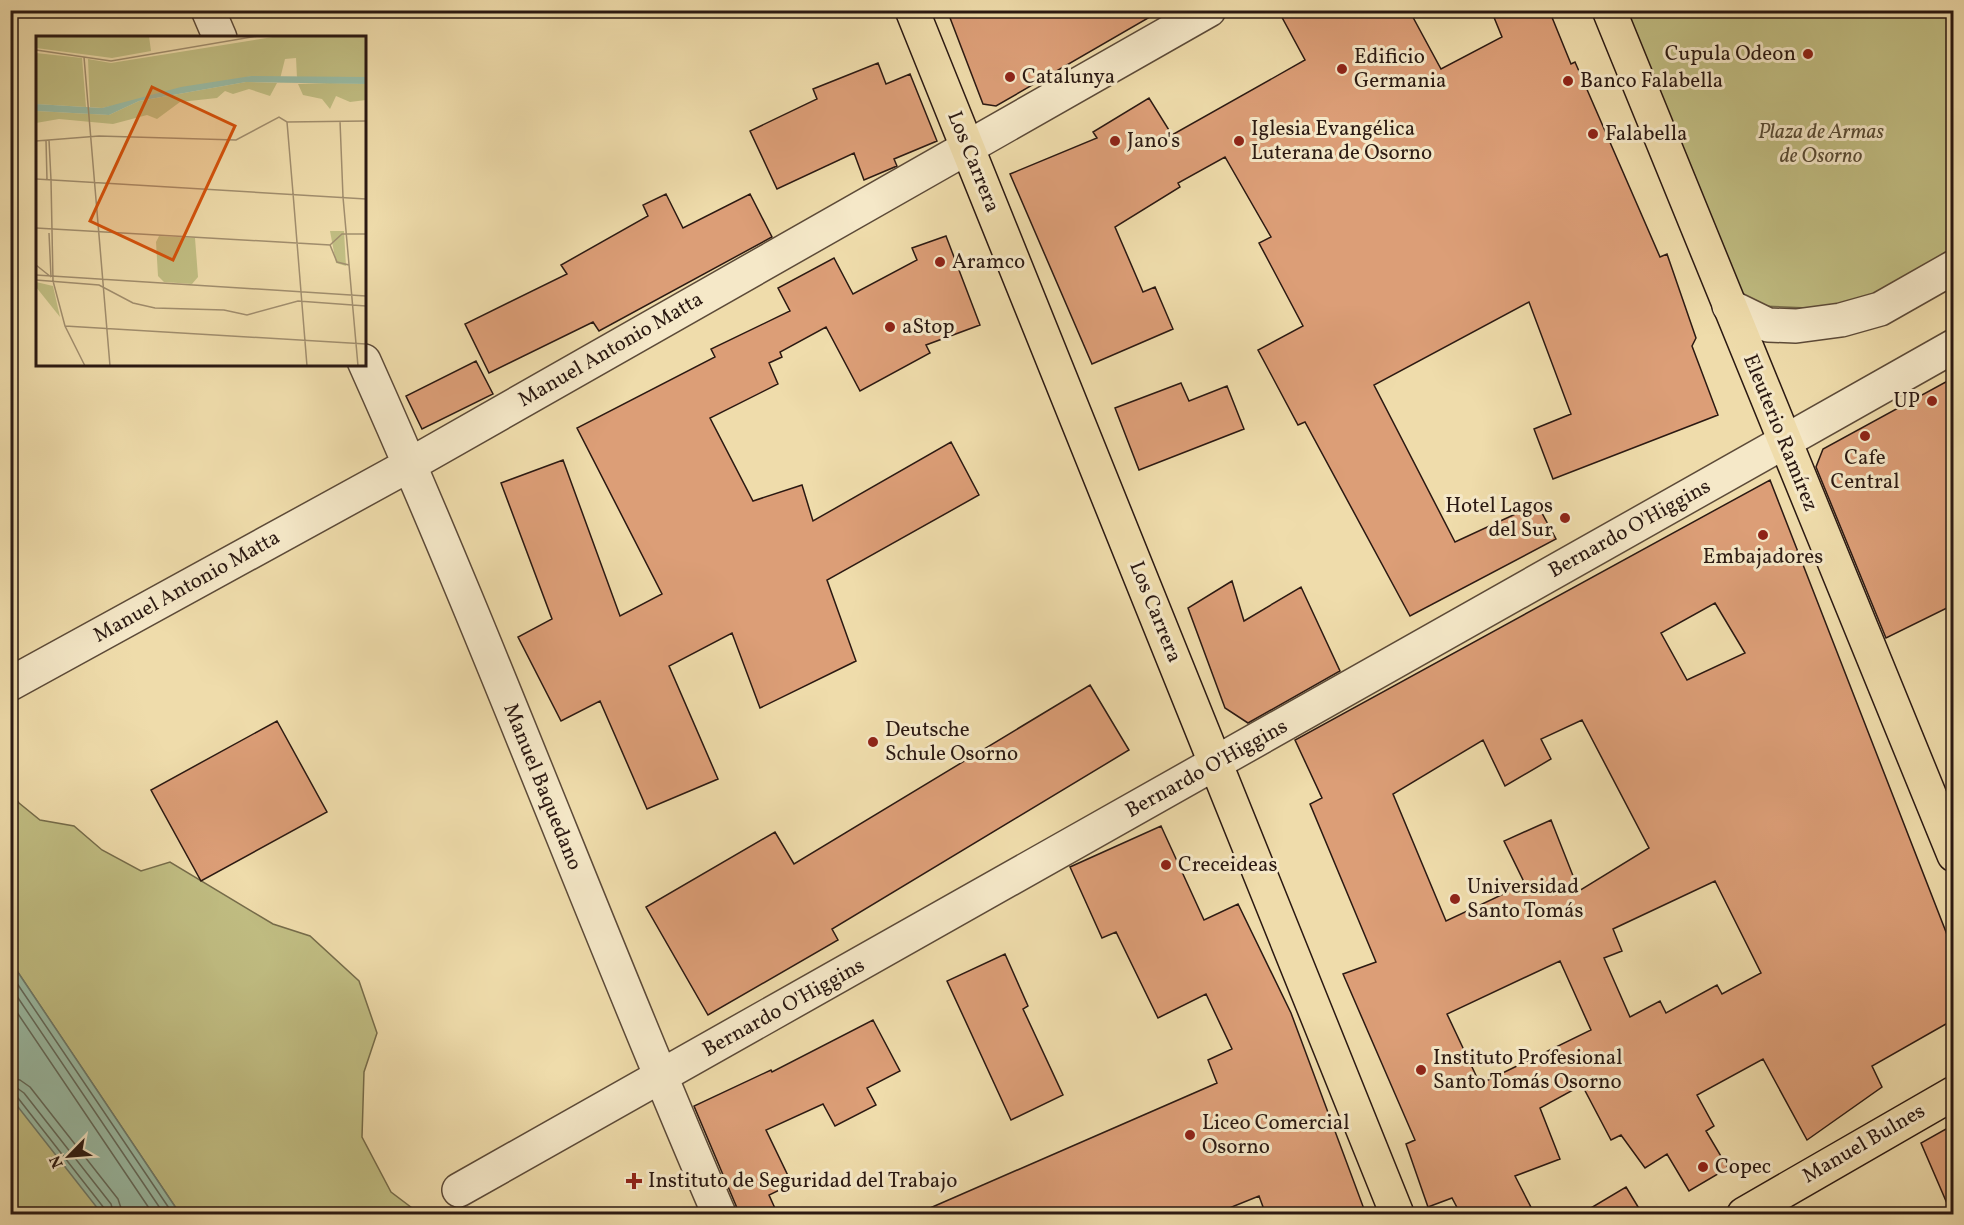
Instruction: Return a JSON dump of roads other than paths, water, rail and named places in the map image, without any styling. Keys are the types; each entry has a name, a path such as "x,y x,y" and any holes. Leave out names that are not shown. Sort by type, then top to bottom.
{"main road":[{"name":"Los Carrera","path":"912,10 1397,1215"},
{"name":"Eleuterio Ramírez","path":"1609,10 1953,855"},
{"name":"Manuel Bulnes","path":"1744,1215 1953,1093"}],"street":[{"path":"208,10 219,36"},
{"name":"Manuel Antonio Matta","path":"10,684 411,464 1209,10"},
{"path":"1729,306 1768,325 1796,326 1841,320 1880,309 1953,267"},
{"name":"Bernardo O'Higgins","path":"459,1190 1953,346"},
{"name":"Manuel Baquedano","path":"366,365 411,464 660,1078 719,1215"}],"water":[{"path":"11,962 180,1214 102,1214 11,1098"}],"place":[{"name":"Cupula Odeon","path":"1808,54"},
{"name":"Edificio Germania","path":"1342,69"},
{"name":"Catalunya","path":"1010,77"},
{"name":"Banco Falabella","path":"1568,81"},
{"name":"Falabella","path":"1593,134"},
{"name":"Jano's","path":"1115,141"},
{"name":"Iglesia Evangélica Luterana de Osorno","path":"1239,141"},
{"name":"Aramco","path":"940,262"},
{"name":"aStop","path":"890,327"},
{"name":"UP","path":"1932,401"},
{"name":"Cafe Central","path":"1865,436"},
{"name":"Hotel Lagos del Sur","path":"1565,518"},
{"name":"Embajadores","path":"1763,535"},
{"name":"Deutsche Schule Osorno","path":"873,742"},
{"name":"Creceideas","path":"1166,865"},
{"name":"Universidad Santo Tomás","path":"1455,899"},
{"name":"Instituto Profesional Santo Tomás Osorno","path":"1421,1070"},
{"name":"Liceo Comercial Osorno","path":"1190,1135"},
{"name":"Copec","path":"1703,1167"},
{"name":"Instituto de Seguridad del Trabajo","path":"634,1181"}],"park label":[{"name":"Plaza de Armas de Osorno","path":"1821,144"}]}
